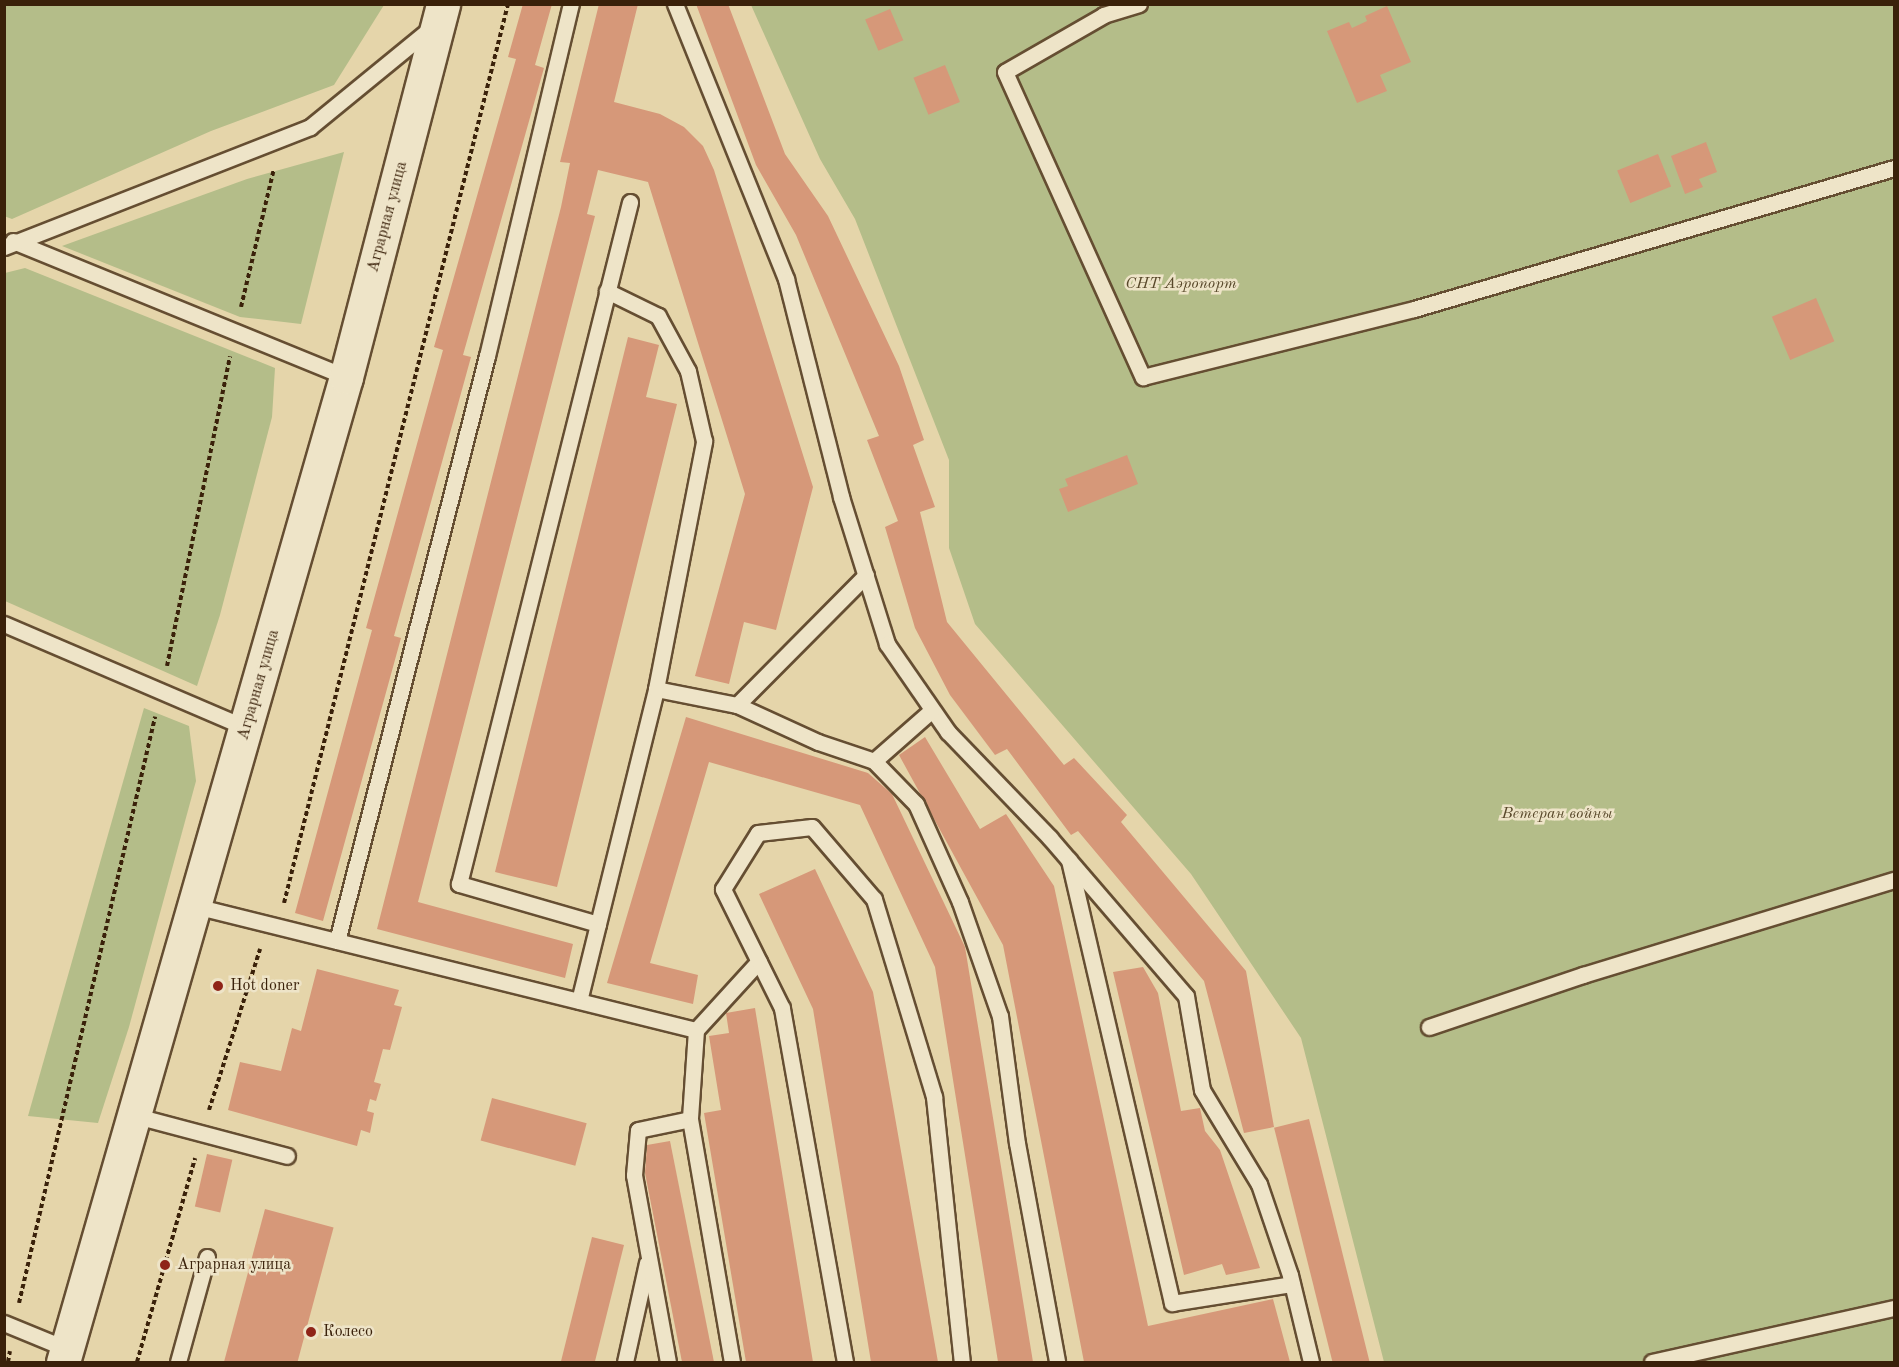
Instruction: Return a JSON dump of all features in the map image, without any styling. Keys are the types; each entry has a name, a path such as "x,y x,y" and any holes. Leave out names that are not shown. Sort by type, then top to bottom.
{"street":[{"name":"Аграрная улица","path":"65,1355 136,1116 346,377 440,14"}],"lane":[{"path":"337,941 487,356 571,4"},
{"path":"675,4 786,279 842,497 887,644 948,732 1068,857 1186,996 1202,1090 1259,1184 1292,1284 1311,1362"},
{"path":"1139,4 1104,15 1005,72 1143,377 1414,309 1894,168"},
{"path":"8,242 310,127 440,14"},
{"path":"598,924 459,884 630,202"},
{"path":"8,242 346,377"},
{"path":"579,1001 656,689 704,441 688,371 658,316 607,291"},
{"path":"737,705 866,575"},
{"path":"4,624 247,728"},
{"path":"656,689 737,705 818,742 874,760 916,804 960,902 1000,1016 1017,1143 1057,1362"},
{"path":"874,760 932,710"},
{"path":"845,1362 782,1008 723,889 758,833 812,827 874,899 933,1097 962,1362"},
{"path":"1068,857 1172,1303 1292,1284"},
{"path":"1429,1027 1583,975 1894,880"},
{"path":"195,906 268,926 696,1030"},
{"path":"732,1362 690,1119 696,1030 759,962"},
{"path":"136,1116 287,1156"},
{"path":"668,1362 634,1175 638,1130 690,1119"},
{"path":"624,1362 649,1254"},
{"path":"178,1362 207,1257"},
{"path":"1652,1362 1894,1308"},
{"path":"9,1325 65,1355"}],"path":[{"path":"138,1362 202,1133 268,926 287,897 508,4"},
{"path":"8,1362 9,1325 161,692 235,332 282,138"}],"green space":[{"path":"4,5 384,5 334,85 211,131 12,219 4,216"},
{"path":"751,5 1894,5 1894,1362 1384,1362 1301,1038 1191,874 975,624 949,548 949,460 855,219 820,159"},
{"path":"344,152 301,324 240,317 62,246 247,179"},
{"path":"25,268 275,368 272,417 220,615 197,686 5,601 5,273"},
{"path":"144,708 189,726 196,781 129,1027 98,1123 28,1116"}],"building":[{"path":"523,4 552,4 535,65 544,68 463,355 471,357 394,636 401,638 323,921 295,913 372,630 366,628 443,350 434,347 516,59 508,57"},
{"path":"599,4 638,4 614,102 660,114 684,127 703,146 714,170 813,487 776,630 744,622 729,684 695,676 745,494 648,182 598,170 587,214 595,216 418,902 573,944 565,978 377,929 561,207 570,163 560,162"},
{"path":"696,4 728,4 785,154 828,216 899,366 924,440 913,445 935,507 920,512 947,622 1064,765 1074,758 1127,815 1121,822 1246,971 1274,1127 1244,1133 1204,981 1078,831 1071,835 1007,749 995,755 950,695 915,628 885,527 898,521 867,440 879,436 796,235 756,165"},
{"path":"1387,6 1411,62 1380,75 1387,91 1357,103 1327,31 1349,22 1352,28 1367,21 1365,16"},
{"path":"890,9 903,40 878,51 865,20"},
{"path":"945,65 960,102 928,115 913,78"},
{"path":"1706,142 1717,172 1699,179 1703,187 1685,194 1671,156"},
{"path":"1658,154 1671,186 1630,203 1617,170"},
{"path":"1816,298 1834,341 1790,360 1772,317"},
{"path":"628,337 659,345 646,397 677,404 557,887 495,872"},
{"path":"1127,455 1138,484 1068,512 1059,489 1068,486 1065,479"},
{"path":"686,717 868,773 892,794 965,947 1033,1362 998,1362 935,967 860,805 709,762 650,963 698,975 693,1004 607,983"},
{"path":"925,737 980,829 1006,814 1054,886 1148,1326 1273,1299 1290,1362 1084,1362 1003,945 899,755"},
{"path":"815,869 873,992 938,1362 871,1362 813,1009 759,894"},
{"path":"1143,967 1158,993 1181,1111 1200,1108 1205,1131 1220,1150 1260,1268 1226,1275 1222,1264 1184,1275 1113,972"},
{"path":"317,969 399,990 394,1005 402,1007 390,1050 383,1049 374,1082 381,1084 376,1101 370,1099 367,1111 374,1113 370,1133 361,1130 357,1146 228,1110 240,1062 281,1071 292,1028 301,1031"},
{"path":"755,1008 813,1362 746,1362 704,1113 721,1110 709,1036 729,1033 726,1013"},
{"path":"492,1098 587,1123 575,1166 481,1141"},
{"path":"1309,1119 1369,1362 1332,1362 1274,1128"},
{"path":"670,1141 714,1362 682,1362 645,1173 647,1145"},
{"path":"207,1154 232,1160 220,1212 195,1207"},
{"path":"265,1209 334,1227 298,1362 224,1362"},
{"path":"592,1237 624,1245 595,1362 561,1361"}],"place":[{"name":"Hot doner","path":"218,986"},
{"name":"Аграрная улица","path":"165,1265"},
{"name":"Колесо","path":"311,1332"}],"park label":[{"name":"СНТ Аэропорт","path":"1181,284"},
{"name":"Ветеран войны","path":"1557,814"}]}
